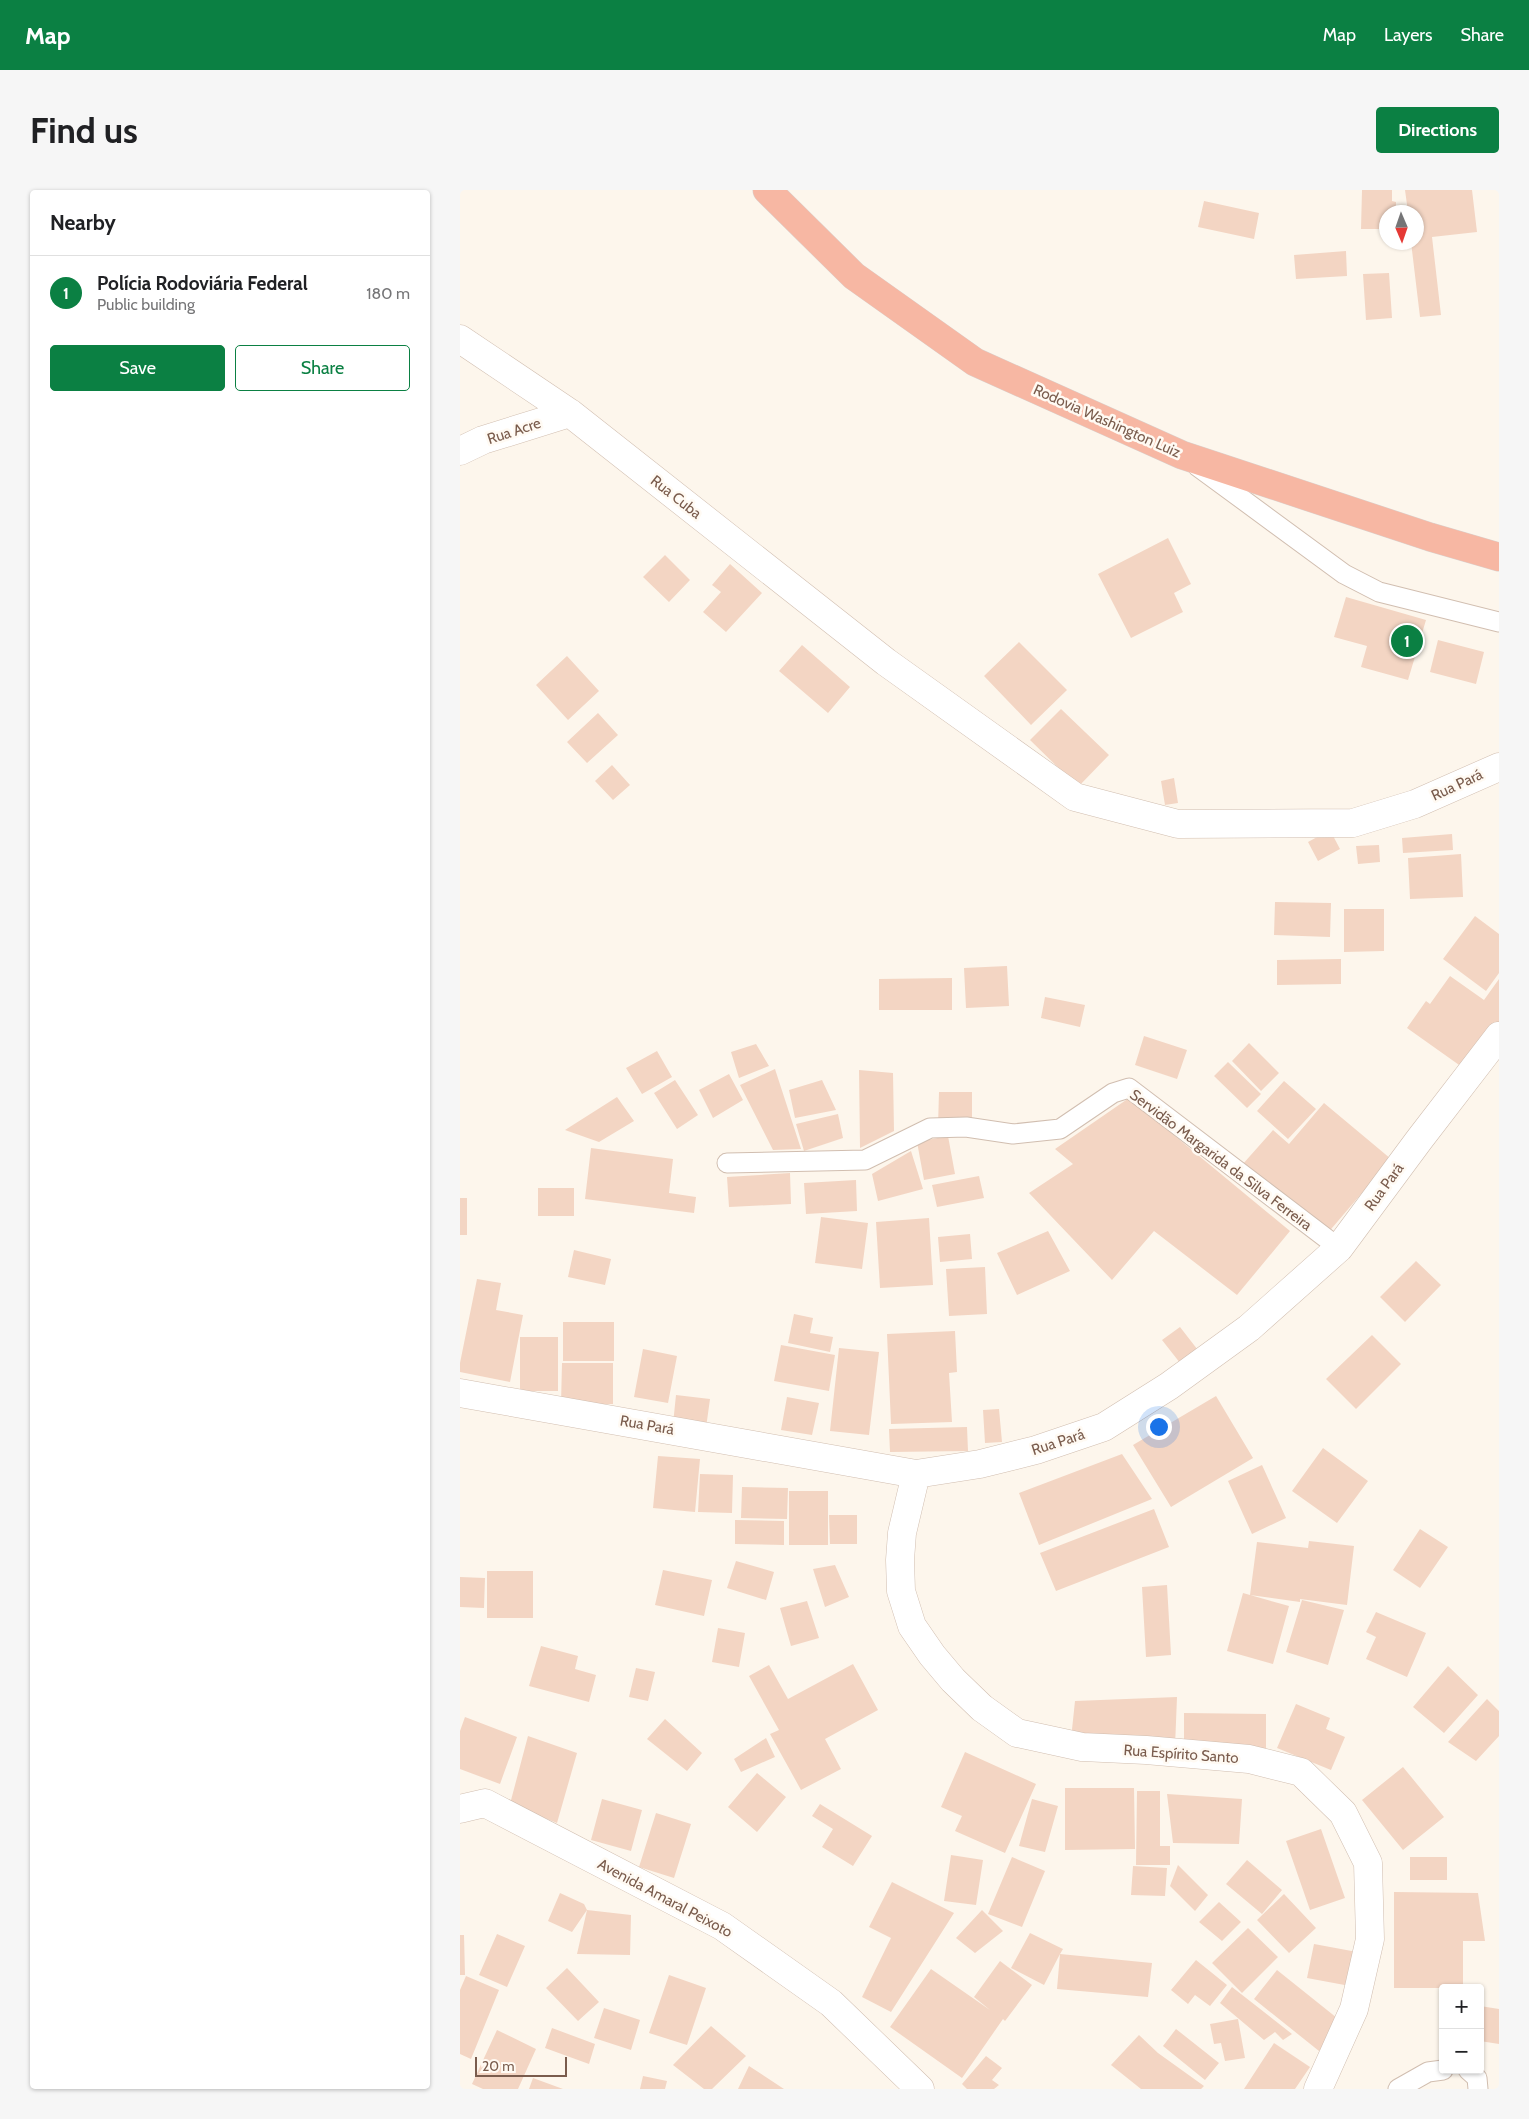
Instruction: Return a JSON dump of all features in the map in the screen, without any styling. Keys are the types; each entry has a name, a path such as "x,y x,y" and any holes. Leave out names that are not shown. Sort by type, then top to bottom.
{"highway":[{"name":"Rodovia Washington Luiz","path":"767,190 854,276 975,362 1182,455 1430,537 1499,557"}],"street":[{"name":"Rua Cuba","path":"460,339 570,413 886,662 1075,797 1178,824 1353,823 1415,804"},
{"name":"Rua Acre","path":"460,451 483,440 570,413"},
{"name":"Rua Pará","path":"1415,804 1499,767"},
{"name":"Rua Pará","path":"460,1393 916,1474 980,1464 1036,1450 1104,1427 1168,1386 1249,1328 1339,1248 1499,1036"},
{"name":"Rua Espírito Santo","path":"916,1474 902,1533 900,1560 901,1591 912,1626 932,1655 953,1680 982,1708 1017,1732 1082,1747 1146,1750 1249,1759 1301,1772 1343,1813 1368,1863 1370,1939 1354,2009 1318,2089"},
{"name":"Avenida Amaral Peixoto","path":"460,1786 472,1806 722,1926 831,2003 920,2089"}],"lane":[{"path":"1182,455 1344,574 1379,592 1499,622"},
{"name":"Servidão Margarida da Silva Ferreira","path":"727,1163 864,1160 930,1128 966,1127 1013,1134 1060,1129 1113,1093 1129,1088 1339,1248"},
{"path":"1398,2089 1428,2072 1439,2071"},
{"path":"1472,2074 1477,2078 1478,2089"}],"building":[{"path":"1362,190 1392,190 1392,201 1396,202 1396,205 1379,205 1379,229 1361,229"},
{"path":"1405,190 1472,190 1477,232 1432,237 1441,315 1420,317 1412,250 1424,250 1424,205 1407,205"},
{"path":"1204,201 1259,213 1254,239 1198,227"},
{"path":"1346,251 1347,276 1296,279 1294,255"},
{"path":"1389,273 1392,318 1366,320 1363,274"},
{"path":"1168,538 1191,584 1174,593 1183,612 1131,638 1098,574"},
{"path":"665,555 690,580 669,602 643,577"},
{"path":"730,564 762,593 726,632 703,612 721,592 712,585"},
{"path":"1346,597 1426,620 1408,680 1361,667 1367,646 1334,637"},
{"path":"1438,640 1484,652 1476,684 1430,672"},
{"path":"1019,642 1067,690 1031,725 984,676"},
{"path":"802,645 850,687 828,713 779,671"},
{"path":"567,656 599,691 568,720 536,685"},
{"path":"1061,709 1109,755 1078,787 1030,740"},
{"path":"598,713 618,735 587,763 567,742"},
{"path":"612,765 630,785 613,800 595,781"},
{"path":"1174,778 1178,803 1165,805 1161,781"},
{"path":"1330,830 1340,849 1318,861 1308,842"},
{"path":"1452,834 1453,850 1403,853 1402,838"},
{"path":"1379,845 1380,862 1358,864 1356,846"},
{"path":"1461,854 1463,897 1410,899 1408,858"},
{"path":"1275,902 1331,903 1330,937 1274,935"},
{"path":"1344,909 1384,909 1384,951 1344,952"},
{"path":"1475,916 1499,934 1499,973 1486,991 1443,959"},
{"path":"1341,959 1341,984 1277,985 1277,960"},
{"path":"1007,966 1009,1006 966,1008 964,968"},
{"path":"1450,976 1484,1000 1499,979 1499,1030 1469,1072 1407,1028 1426,1001 1430,1004"},
{"path":"952,978 952,1010 879,1010 879,979"},
{"path":"1045,997 1085,1005 1080,1027 1041,1018"},
{"path":"1144,1036 1187,1050 1177,1079 1135,1065"},
{"path":"1249,1043 1279,1073 1261,1091 1232,1061"},
{"path":"756,1044 769,1066 739,1078 731,1052"},
{"path":"657,1051 672,1077 642,1094 626,1068"},
{"path":"1228,1062 1261,1094 1247,1108 1214,1076"},
{"path":"775,1069 801,1149 773,1150 740,1085"},
{"path":"859,1070 893,1073 894,1131 860,1148"},
{"path":"729,1074 743,1100 713,1118 699,1090"},
{"path":"675,1080 698,1115 677,1129 654,1093"},
{"path":"822,1080 836,1110 795,1118 789,1090"},
{"path":"1284,1081 1316,1109 1288,1139 1257,1111"},
{"path":"939,1092 972,1092 972,1127 938,1126"},
{"path":"617,1097 634,1121 599,1142 565,1130"},
{"path":"1129,1098 1290,1231 1237,1295 1154,1231 1112,1280 1029,1193 1073,1164 1055,1149"},
{"path":"1324,1103 1391,1159 1326,1235 1242,1165 1273,1130 1289,1144"},
{"path":"838,1114 843,1138 804,1151 796,1124"},
{"path":"948,1136 955,1174 924,1180 917,1142"},
{"path":"591,1148 673,1159 669,1193 696,1197 694,1213 585,1199"},
{"path":"911,1151 923,1189 878,1201 872,1174"},
{"path":"790,1173 791,1204 729,1207 727,1177"},
{"path":"979,1176 984,1198 937,1207 932,1185"},
{"path":"856,1180 857,1211 806,1214 804,1183"},
{"path":"538,1188 574,1188 574,1216 538,1216"},
{"path":"460,1198 467,1198 467,1235 460,1235"},
{"path":"821,1217 868,1223 862,1269 815,1263"},
{"path":"929,1218 933,1285 880,1288 876,1222"},
{"path":"1048,1231 1070,1271 1017,1295 997,1253"},
{"path":"970,1234 972,1259 940,1262 938,1237"},
{"path":"574,1250 611,1259 605,1285 568,1277"},
{"path":"1416,1261 1441,1285 1405,1322 1380,1297"},
{"path":"985,1267 987,1314 949,1316 946,1269"},
{"path":"477,1279 501,1283 496,1310 523,1315 510,1382 460,1372 460,1363"},
{"path":"794,1314 813,1318 810,1333 833,1337 830,1352 788,1343"},
{"path":"563,1322 614,1322 614,1361 563,1361"},
{"path":"1180,1327 1201,1354 1184,1368 1162,1340"},
{"path":"955,1331 957,1372 949,1373 952,1422 891,1424 887,1334"},
{"path":"1372,1335 1401,1364 1356,1409 1326,1379"},
{"path":"520,1337 558,1337 558,1391 520,1391"},
{"path":"781,1345 835,1355 829,1391 774,1381"},
{"path":"839,1348 879,1352 869,1435 830,1431"},
{"path":"643,1349 677,1356 668,1403 634,1397"},
{"path":"562,1363 613,1363 613,1404 561,1404"},
{"path":"676,1395 710,1399 706,1428 673,1424"},
{"path":"1216,1396 1253,1458 1171,1507 1133,1445"},
{"path":"787,1397 819,1403 812,1435 781,1430"},
{"path":"999,1409 1002,1442 985,1443 983,1410"},
{"path":"967,1427 968,1451 890,1452 889,1429"},
{"path":"1323,1448 1368,1481 1337,1523 1292,1491"},
{"path":"1122,1454 1152,1499 1039,1545 1019,1493"},
{"path":"658,1456 700,1459 695,1512 653,1508"},
{"path":"1262,1465 1286,1518 1252,1534 1228,1481"},
{"path":"700,1474 733,1475 732,1513 698,1512"},
{"path":"742,1487 788,1488 787,1519 741,1518"},
{"path":"789,1491 828,1491 828,1545 789,1545"},
{"path":"1154,1509 1169,1547 1056,1591 1040,1553"},
{"path":"829,1515 857,1515 857,1544 830,1544"},
{"path":"735,1520 784,1521 784,1545 735,1544"},
{"path":"1420,1529 1448,1547 1420,1588 1393,1570"},
{"path":"1309,1541 1354,1546 1347,1605 1300,1599 1300,1602 1250,1595 1257,1542 1308,1548"},
{"path":"736,1561 774,1572 766,1600 727,1588"},
{"path":"835,1565 849,1597 825,1607 813,1569"},
{"path":"663,1570 712,1580 704,1616 655,1605"},
{"path":"487,1571 533,1571 533,1618 487,1618"},
{"path":"460,1577 485,1578 484,1608 460,1607"},
{"path":"1167,1585 1171,1655 1146,1657 1142,1587"},
{"path":"1243,1593 1289,1606 1273,1664 1227,1651"},
{"path":"1302,1600 1344,1610 1328,1665 1286,1652"},
{"path":"807,1601 819,1638 791,1646 780,1608"},
{"path":"1376,1612 1426,1633 1407,1677 1366,1659 1376,1637 1366,1632"},
{"path":"718,1628 745,1633 739,1667 712,1662"},
{"path":"541,1646 578,1656 575,1669 596,1675 589,1702 529,1686"},
{"path":"853,1664 878,1710 825,1739 841,1769 801,1790 770,1734 779,1730 749,1676 769,1665 788,1699"},
{"path":"1448,1666 1478,1695 1444,1733 1413,1707"},
{"path":"636,1668 655,1672 648,1701 629,1697"},
{"path":"1177,1697 1175,1747 1071,1739 1075,1701"},
{"path":"1487,1699 1499,1711 1499,1736 1476,1761 1448,1742"},
{"path":"1296,1704 1330,1718 1326,1729 1345,1737 1331,1770 1277,1748"},
{"path":"1184,1713 1266,1714 1266,1750 1184,1750"},
{"path":"465,1717 517,1737 500,1784 460,1769 460,1731"},
{"path":"665,1719 702,1753 687,1771 647,1739"},
{"path":"528,1736 577,1753 557,1823 510,1804"},
{"path":"766,1738 775,1757 741,1772 734,1759"},
{"path":"965,1752 1036,1784 1005,1853 955,1831 962,1816 941,1807"},
{"path":"1403,1767 1444,1817 1403,1850 1362,1800"},
{"path":"757,1773 786,1797 757,1832 728,1807"},
{"path":"1065,1788 1134,1788 1135,1849 1065,1850"},
{"path":"1137,1791 1160,1791 1160,1846 1170,1846 1170,1865 1136,1865"},
{"path":"1167,1794 1242,1799 1239,1844 1173,1843"},
{"path":"602,1799 642,1810 631,1851 591,1840"},
{"path":"1032,1799 1058,1806 1045,1852 1019,1846"},
{"path":"820,1804 872,1836 853,1866 822,1847 833,1829 812,1816"},
{"path":"656,1813 691,1824 674,1878 639,1867"},
{"path":"1321,1829 1345,1898 1310,1910 1286,1841"},
{"path":"951,1855 983,1860 976,1905 944,1901"},
{"path":"1012,1857 1045,1871 1022,1927 988,1914"},
{"path":"1410,1857 1447,1857 1447,1880 1410,1880"},
{"path":"1247,1860 1282,1890 1262,1914 1226,1884"},
{"path":"1178,1865 1208,1895 1195,1911 1170,1886"},
{"path":"1133,1866 1167,1868 1165,1896 1131,1895"},
{"path":"892,1882 954,1913 891,2012 862,1997 891,1938 869,1927"},
{"path":"1394,1892 1478,1893 1485,1941 1463,1941 1463,1984 1439,1984 1439,1988 1394,1988"},
{"path":"560,1893 584,1904 587,1910 572,1932 548,1921"},
{"path":"1284,1894 1316,1928 1289,1953 1257,1920"},
{"path":"1219,1902 1241,1922 1222,1941 1199,1922"},
{"path":"587,1910 631,1915 630,1955 577,1954"},
{"path":"982,1910 1003,1931 975,1953 956,1938"},
{"path":"1248,1928 1278,1957 1242,1993 1212,1963"},
{"path":"1030,1933 1063,1949 1044,1985 1011,1968"},
{"path":"497,1934 525,1946 507,1987 479,1975"},
{"path":"460,1935 464,1935 465,1975 460,1975"},
{"path":"1314,1944 1357,1952 1350,1986 1307,1978"},
{"path":"1060,1954 1152,1963 1148,1997 1057,1989"},
{"path":"1196,1960 1227,1985 1210,2006 1195,1995 1188,2004 1171,1990"},
{"path":"1000,1961 1032,1985 1005,2021 1003,2019 962,2078 890,2027 931,1969 990,2010 974,1997"},
{"path":"567,1968 599,2002 578,2021 546,1988"},
{"path":"1277,1970 1342,2022 1319,2051 1254,1999"},
{"path":"669,1975 706,1988 687,2045 649,2033"},
{"path":"466,1976 499,1990 471,2059 460,2054 460,1990"},
{"path":"1232,1987 1292,2034 1283,2040 1275,2032 1264,2040 1220,2003"},
{"path":"1484,2007 1499,2009 1499,2044 1484,2042"},
{"path":"604,2008 640,2020 631,2050 594,2038"},
{"path":"1238,2019 1245,2058 1225,2061 1221,2043 1214,2044 1210,2024"},
{"path":"711,2026 746,2056 712,2089 704,2089 673,2065"},
{"path":"552,2028 595,2044 589,2064 545,2048"},
{"path":"1176,2029 1219,2063 1205,2080 1163,2046"},
{"path":"497,2030 536,2049 518,2089 483,2089 472,2084"},
{"path":"1139,2035 1158,2053 1204,2086 1201,2089 1141,2089 1111,2065"},
{"path":"1274,2043 1310,2067 1295,2089 1244,2089"},
{"path":"986,2056 1002,2068 992,2080 999,2085 994,2089 967,2089 962,2084"},
{"path":"749,2066 784,2089 738,2089"},
{"path":"643,2076 667,2081 665,2089 640,2089"},
{"path":"533,2078 563,2089 529,2089"}],"place":[{"name":"Polícia Rodoviária Federal","path":"1407,641"}]}
